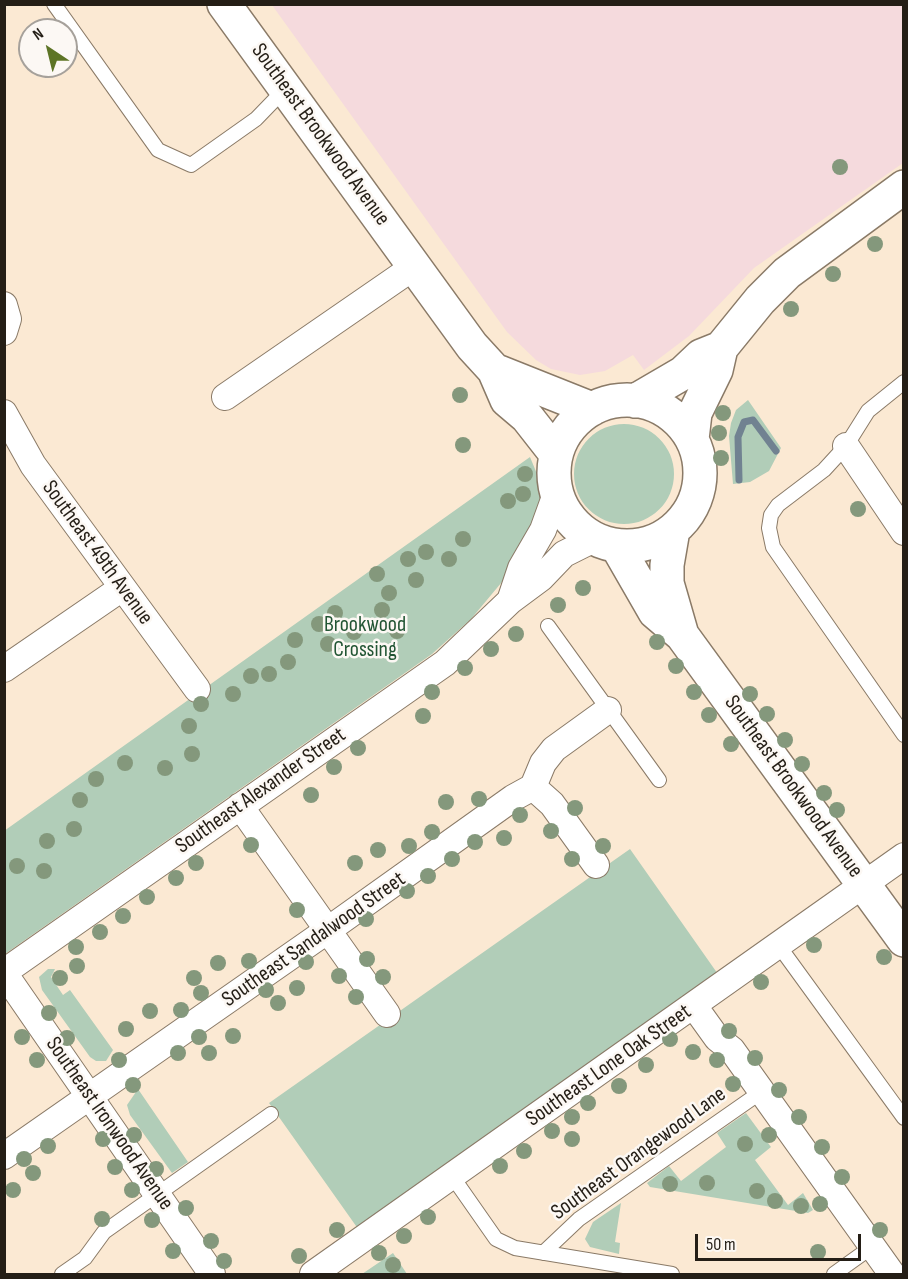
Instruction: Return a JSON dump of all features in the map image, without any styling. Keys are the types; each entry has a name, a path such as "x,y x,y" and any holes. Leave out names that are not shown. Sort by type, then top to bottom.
{"street":[{"name":"Southeast Brookwood Avenue","path":"224,4 472,346 494,370 507,400 526,417 556,454"},
{"path":"692,440 694,412 716,370 721,348 760,300 787,273 903,187"},
{"path":"225,397 415,266"},
{"path":"4,304 8,319 4,332"},
{"path":"634,401 683,373 701,356 721,348"},
{"name":"Southeast Brookwood Avenue","path":"494,370 592,409"},
{"path":"634,401 651,404 682,425 692,440 698,456 699,484 689,512 673,530 661,538 635,546 605,543 580,531 562,509 556,494 553,475 556,454 574,423 592,409 612,402 634,401"},
{"name":"Southeast 49th Avenue","path":"4,413 33,465 197,689"},
{"path":"846,446 903,532"},
{"name":"Southeast Alexander Street","path":"510,601 521,568 543,530 556,494"},
{"name":"Southeast Brookwood Avenue","path":"673,530 667,565 668,583 682,635"},
{"name":"Southeast Brookwood Avenue","path":"605,543 655,612 682,635 903,940"},
{"name":"Southeast Alexander Street","path":"4,972 445,663 510,601 541,578 564,554 605,543"},
{"path":"4,669 122,588"},
{"path":"596,865 552,804 533,787 543,763 554,749 608,710"},
{"name":"Southeast Sandalwood Street","path":"4,1156 513,798 533,787"},
{"path":"240,806 387,1014"},
{"name":"Southeast Lone Oak Street","path":"313,1275 903,856"},
{"name":"Southeast Ironwood Avenue","path":"4,972 212,1275"},
{"path":"694,1006 717,1038 732,1050 892,1275"}],"lane":[{"path":"54,4 158,150 191,165 256,119 286,88"},
{"path":"903,382 868,411 846,446 817,476 778,505 771,515 769,534 773,547 903,735"},
{"path":"548,626 659,780"},
{"path":"779,946 903,1118"},
{"name":"Southeast Orangewood Lane","path":"543,1253 579,1219 761,1092"},
{"path":"62,1275 85,1258 104,1232 271,1114"},
{"path":"452,1176 496,1239 515,1248 672,1275"},
{"path":"834,1275 873,1246"}],"shaded area":[{"path":"272,5 903,5 903,163 754,268 689,336 644,370 633,355 605,371 580,375 551,369 536,360 507,332"}],"green space":[{"path":"748,400 781,448 769,471 750,482 733,484 729,436 731,423 736,410"},
{"path":"624,424 643,428 659,439 670,455 674,474 670,493 659,509 643,520 624,524 605,520 589,509 578,493 574,474 578,455 589,439 605,428"},
{"name":"Brookwood Crossing","path":"530,457 542,486 543,507 517,564 471,619 432,654 5,954 4,831"},
{"path":"630,849 720,977 361,1233 269,1103"},
{"path":"48,969 55,969 51,977 63,995 70,990 113,1050 106,1061 96,1061 90,1057 42,990 39,977"},
{"path":"138,1089 188,1162 172,1173 130,1115 127,1105"},
{"path":"746,1113 771,1147 755,1160 788,1205 803,1193 813,1210 808,1213 650,1187 647,1183 669,1166 681,1181 726,1147 717,1133"},
{"path":"621,1203 615,1242 620,1243 619,1254 590,1247 585,1239 593,1222"},
{"path":"393,1253 407,1274 362,1274"}],"waterway":[{"path":"739,480 738,437 744,422 753,420 776,451"}]}
